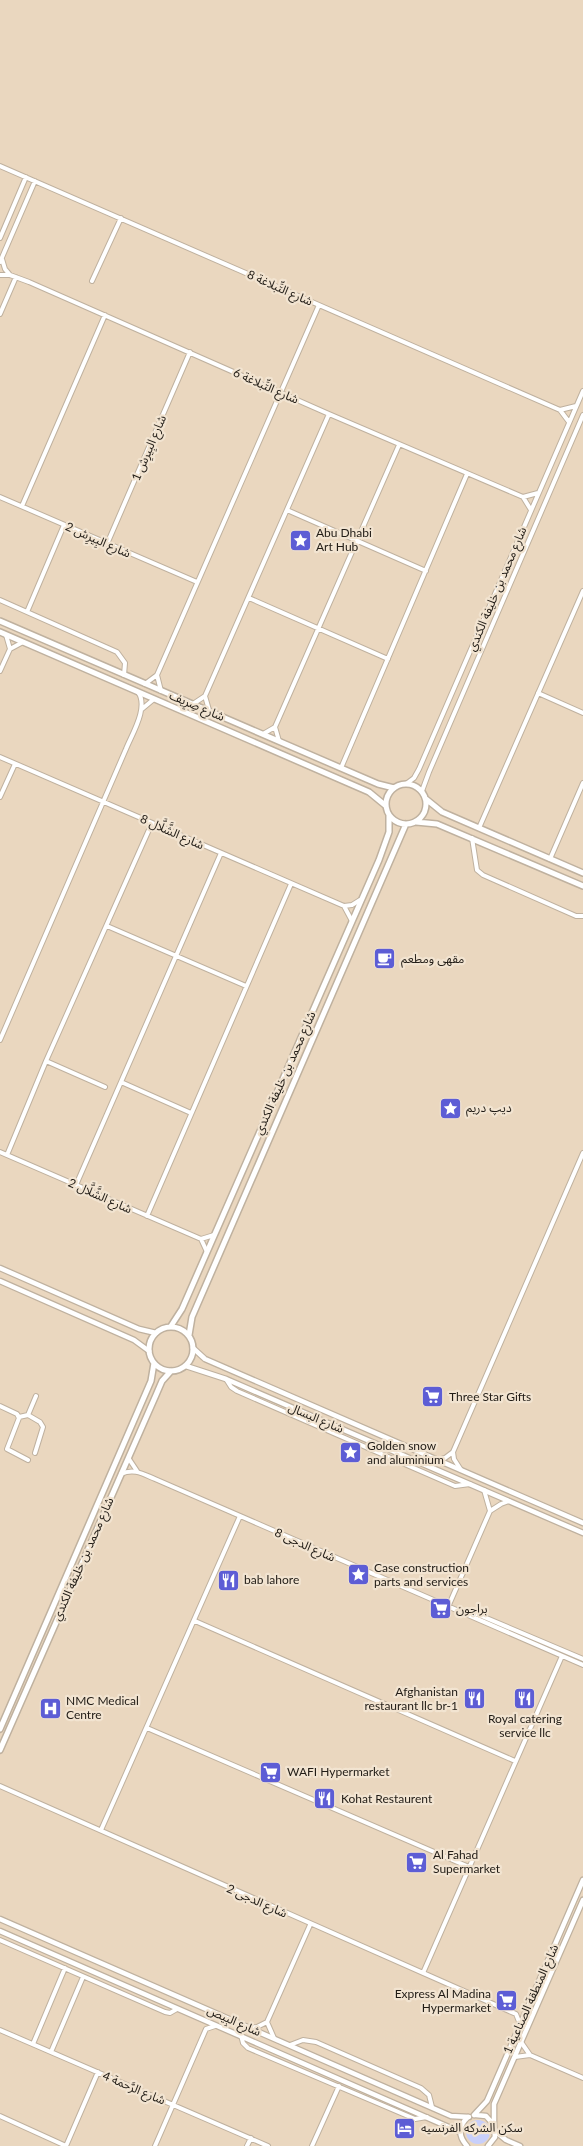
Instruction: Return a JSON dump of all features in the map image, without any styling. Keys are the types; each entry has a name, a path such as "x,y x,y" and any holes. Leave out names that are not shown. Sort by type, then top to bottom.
{"main road":[{"name":"شارع صِرِيف","path":"0,621 378,784 394,788"},
{"name":"شارع صِرِيف","path":"0,632 368,792 379,798 386,806"},
{"path":"583,874 442,812 426,799 422,791 412,784 394,788 390,793 386,806 389,816 400,823 437,824 583,886"},
{"path":"416,822 425,812 426,799"},
{"name":"شارع محمد بن خليفة الكندي","path":"171,1326 179,1314 215,1234 385,844 389,832 389,816"},
{"name":"شارع محمد بن خليفة الكندي","path":"189,1335 192,1316 406,824"},
{"path":"171,1326 184,1330 189,1335 194,1348 193,1355 186,1366 171,1371 164,1370 154,1363 149,1352 152,1338 160,1329 171,1326"},
{"name":"شارع محمد بن خليفة الكندي","path":"0,1729 152,1380 154,1363"},
{"name":"شارع محمد بن خليفة الكندي","path":"0,1750 162,1381 171,1371"}],"street":[{"name":"شارع التِّبلاغة 8","path":"0,166 560,410 569,422"},
{"path":"0,238 26,177"},
{"path":"10,275 1,260 35,181"},
{"path":"92,281 121,218"},
{"name":"شارع التِّبلاغة 6","path":"0,275 16,277 399,445 523,497"},
{"path":"0,314 16,277"},
{"path":"145,684 157,675 319,305"},
{"path":"22,506 105,315"},
{"name":"شارع البِيرِش 1","path":"107,544 190,352"},
{"name":"شارع محمد بن خليفة الكندي","path":"406,784 419,770 583,391"},
{"path":"560,410 576,406"},
{"path":"192,704 205,696 329,414"},
{"name":"شارع محمد بن خليفة الكندي","path":"422,791 583,415"},
{"path":"578,427 583,423"},
{"path":"261,734 275,727 399,445"},
{"path":"341,768 467,474"},
{"path":"531,510 523,497 538,493"},
{"name":"شارع البِيرِش 2","path":"0,497 197,582"},
{"path":"287,510 426,572"},
{"path":"27,612 64,525"},
{"path":"479,828 583,591"},
{"path":"249,598 318,630 388,659"},
{"path":"0,600 117,652 125,662 124,675"},
{"path":"6,635 10,649"},
{"path":"0,671 10,649 16,644 23,642"},
{"path":"157,675 161,691"},
{"path":"138,692 141,698 142,709"},
{"path":"538,693 583,714"},
{"path":"205,696 209,711"},
{"path":"0,1040 142,709 154,699"},
{"path":"275,727 280,742"},
{"name":"شارع الشَّلَّال 8","path":"0,757 344,906"},
{"path":"0,797 15,764"},
{"path":"550,859 583,783"},
{"path":"7,1155 46,1061 152,823"},
{"path":"472,838 477,870 483,875 576,916 583,916"},
{"path":"76,1185 221,853"},
{"path":"146,1216 290,884"},
{"path":"352,921 344,906 352,905 361,899"},
{"path":"107,926 246,986"},
{"path":"46,1061 105,1087"},
{"path":"121,1082 191,1113"},
{"name":"شارع الشَّلَّال 2","path":"0,1152 200,1239"},
{"path":"437,1460 453,1452 583,1153"},
{"path":"207,1252 200,1239 215,1234"},
{"path":"0,1268 139,1328 156,1333"},
{"path":"0,1281 134,1340 149,1352"},
{"name":"شارع البسال","path":"194,1348 205,1358 583,1523"},
{"name":"شارع البسال","path":"186,1366 226,1379 583,1533"},
{"path":"226,1379 237,1392 329,1432 455,1486 470,1484"},
{"path":"28,1415 36,1396"},
{"path":"0,1406 19,1417 28,1415 40,1422 43,1428 34,1453"},
{"path":"19,1417 7,1448 28,1460"},
{"path":"453,1452 454,1459 461,1470"},
{"path":"120,1475 126,1472 137,1471 128,1457"},
{"name":"شارع الدجى 8","path":"137,1471 583,1666"},
{"path":"484,1490 490,1511"},
{"path":"448,1607 490,1511 509,1501"},
{"path":"101,1830 240,1516"},
{"path":"570,1518 583,1518"},
{"path":"465,1614 477,1614 583,1659"},
{"path":"195,1621 515,1761"},
{"path":"424,1972 562,1656"},
{"path":"147,1728 469,1867"},
{"name":"شارع الدجى 2","path":"0,1786 310,1925 424,1972 516,2014"},
{"name":"شارع المنطقة الصناعية 1","path":"474,2115 487,2101 583,1880"},
{"name":"شارع المنطقة الصناعية 1","path":"495,2131 494,2104 583,1900"},
{"name":"شارع البِيص","path":"0,1919 451,2116 469,2117"},
{"path":"249,2028 260,2026 267,2022 310,1925"},
{"name":"شارع البِيص","path":"0,1931 460,2132"},
{"path":"0,1940 165,2012 170,2013 177,2009"},
{"path":"33,2044 65,1968"},
{"path":"51,2052 83,1977"},
{"path":"520,2024 516,2014 528,2007"},
{"path":"200,2019 206,2029"},
{"path":"267,2022 275,2039"},
{"path":"155,2146 206,2029 216,2026"},
{"name":"شارع الرَّحمة 4","path":"0,2030 268,2146"},
{"path":"241,2035 242,2041 247,2047 415,2120 427,2117"},
{"path":"290,2046 303,2040 316,2042 420,2088 429,2095 432,2107"},
{"path":"521,2042 530,2055"},
{"path":"515,2057 530,2055 583,2078"},
{"path":"0,2116 66,2146 98,2072"},
{"path":"312,2146 339,2086"},
{"path":"467,2146 463,2144 460,2132 464,2121 469,2117 474,2115 486,2116 494,2125"},
{"path":"488,2146 495,2137 495,2131"},
{"path":"495,2131 506,2140 520,2146"},
{"path":"247,2146 251,2138"}],"shaded area":[{"path":"0,0 583,0 583,2146 0,2146"},
{"path":"478,2120 487,2123 490,2132 487,2141 478,2144 469,2141 466,2132 469,2123"}],"place":[{"name":"Abu Dhabi Art Hub","path":"300,540"},
{"name":"مقهى ومطعم","path":"385,959"},
{"name":"دیپ دریم","path":"450,1108"},
{"name":"Three Star Gifts","path":"433,1397"},
{"name":"Golden snow and aluminium","path":"351,1453"},
{"name":"Case construction parts and services","path":"358,1575"},
{"name":"bab lahore","path":"228,1580"},
{"name":"براجون","path":"440,1609"},
{"name":"Royal catering service llc","path":"525,1698"},
{"name":"Afghanistan restaurant llc br-1","path":"474,1699"},
{"name":"NMC Medical Centre","path":"50,1708"},
{"name":"WAFI Hypermarket","path":"271,1772"},
{"name":"Kohat Restaurent","path":"325,1799"},
{"name":"Al Fahad Supermarket","path":"417,1862"},
{"name":"Express Al Madina Hypermarket","path":"507,2001"},
{"name":"سكن الشركه الفرنسيه","path":"405,2128"}]}
